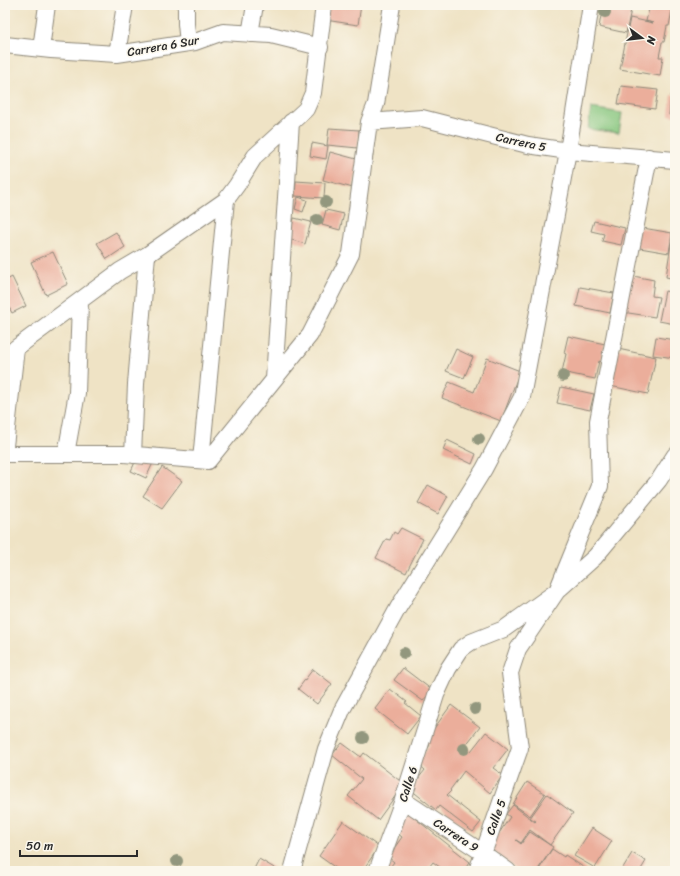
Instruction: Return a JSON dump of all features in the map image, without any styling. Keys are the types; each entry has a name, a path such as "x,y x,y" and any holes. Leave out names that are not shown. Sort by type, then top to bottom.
{"street":[{"path":"41,49 47,5"},
{"path":"117,54 126,5"},
{"path":"186,5 188,43"},
{"path":"250,34 255,5"},
{"path":"5,446 10,354 120,271 226,200 256,156 306,109 313,93 320,47 324,5"},
{"path":"5,454 132,455 208,461 310,336 351,254 369,122 376,104 392,5"},
{"path":"292,871 326,749 342,710 398,608 484,468 522,397 568,151 591,5"},
{"name":"Carrera 6 Sur","path":"5,45 117,54 188,43 223,32 271,35 320,47"},
{"name":"Carrera 5","path":"369,122 422,118 528,146 675,160"},
{"path":"274,379 291,122"},
{"path":"557,591 600,486 598,421 649,157"},
{"path":"200,460 226,200"},
{"path":"132,455 146,255"},
{"path":"66,454 77,393 80,302"},
{"path":"557,591 595,557 659,480 675,455"},
{"name":"Calle 6","path":"377,871 403,800 436,695 448,669 460,649 471,642 504,629 557,591"},
{"name":"Calle 5","path":"477,871 520,748 510,673 518,649 557,591"},
{"name":"Carrera 9","path":"403,800 508,871"}],"green space":[{"path":"591,108 622,113 619,133 588,129"}],"building":[{"path":"327,5 361,5 358,25 325,20"},
{"path":"603,5 632,5 626,33 599,27"},
{"path":"650,5 673,5 669,26 667,26 659,57 663,57 660,76 620,69 630,18 653,23 646,21"},
{"path":"621,86 658,90 655,109 618,104"},
{"path":"671,95 675,95 675,116 669,115"},
{"path":"329,128 359,130 358,148 327,145"},
{"path":"312,143 328,146 326,159 310,156"},
{"path":"330,152 360,160 353,188 323,180"},
{"path":"296,181 325,183 324,198 295,196"},
{"path":"298,197 307,200 303,212 295,209"},
{"path":"326,210 344,214 340,230 322,225"},
{"path":"294,218 311,222 305,244 289,239"},
{"path":"594,221 625,228 621,245 602,241 604,234 591,231"},
{"path":"637,227 672,233 669,253 634,247"},
{"path":"116,232 125,247 107,259 97,243"},
{"path":"671,244 675,245 675,279 666,277"},
{"path":"53,252 68,284 46,295 31,262"},
{"path":"628,275 654,280 652,296 659,297 655,317 622,312"},
{"path":"12,277 26,306 12,313 5,300 5,281"},
{"path":"580,287 614,293 610,313 576,306"},
{"path":"665,291 675,293 675,324 659,321"},
{"path":"568,336 605,344 595,379 562,372"},
{"path":"656,337 675,340 675,358 653,355"},
{"path":"456,349 473,357 464,378 446,371"},
{"path":"618,349 656,357 648,394 610,386"},
{"path":"487,358 520,371 501,421 442,398 449,382 474,392"},
{"path":"561,387 594,394 590,410 557,403"},
{"path":"447,440 476,454 472,464 443,450"},
{"path":"137,458 152,465 146,478 131,471"},
{"path":"162,467 182,481 162,508 143,496"},
{"path":"428,485 448,496 438,514 418,503"},
{"path":"401,528 423,539 406,573 376,558 386,539 390,540 394,532 397,534"},
{"path":"403,668 432,690 423,701 394,680"},
{"path":"313,669 332,684 317,704 298,689"},
{"path":"390,689 407,702 405,703 421,716 407,734 375,709"},
{"path":"451,705 480,727 465,746 471,751 486,732 508,749 493,768 503,775 490,793 464,771 447,795 481,822 473,832 439,806 436,810 410,789 425,770 417,763 430,745 425,741"},
{"path":"342,743 361,757 364,753 404,784 378,820 348,796 362,779 332,755"},
{"path":"527,782 545,794 530,816 513,804"},
{"path":"547,794 573,813 550,845 530,830 521,843 516,840 521,844 530,832 553,847 537,871 518,871 489,848 510,817 506,814 513,805 535,822 536,821 530,818"},
{"path":"407,812 470,862 463,871 445,871 433,862 426,871 387,871 394,862 388,857 402,837 393,830"},
{"path":"343,821 379,847 362,871 340,871 319,856"},
{"path":"592,828 612,841 595,868 574,856"},
{"path":"552,849 564,857 565,855 589,871 538,871"},
{"path":"632,853 646,861 640,871 621,871"},
{"path":"259,859 276,869 275,871 253,871"}]}
